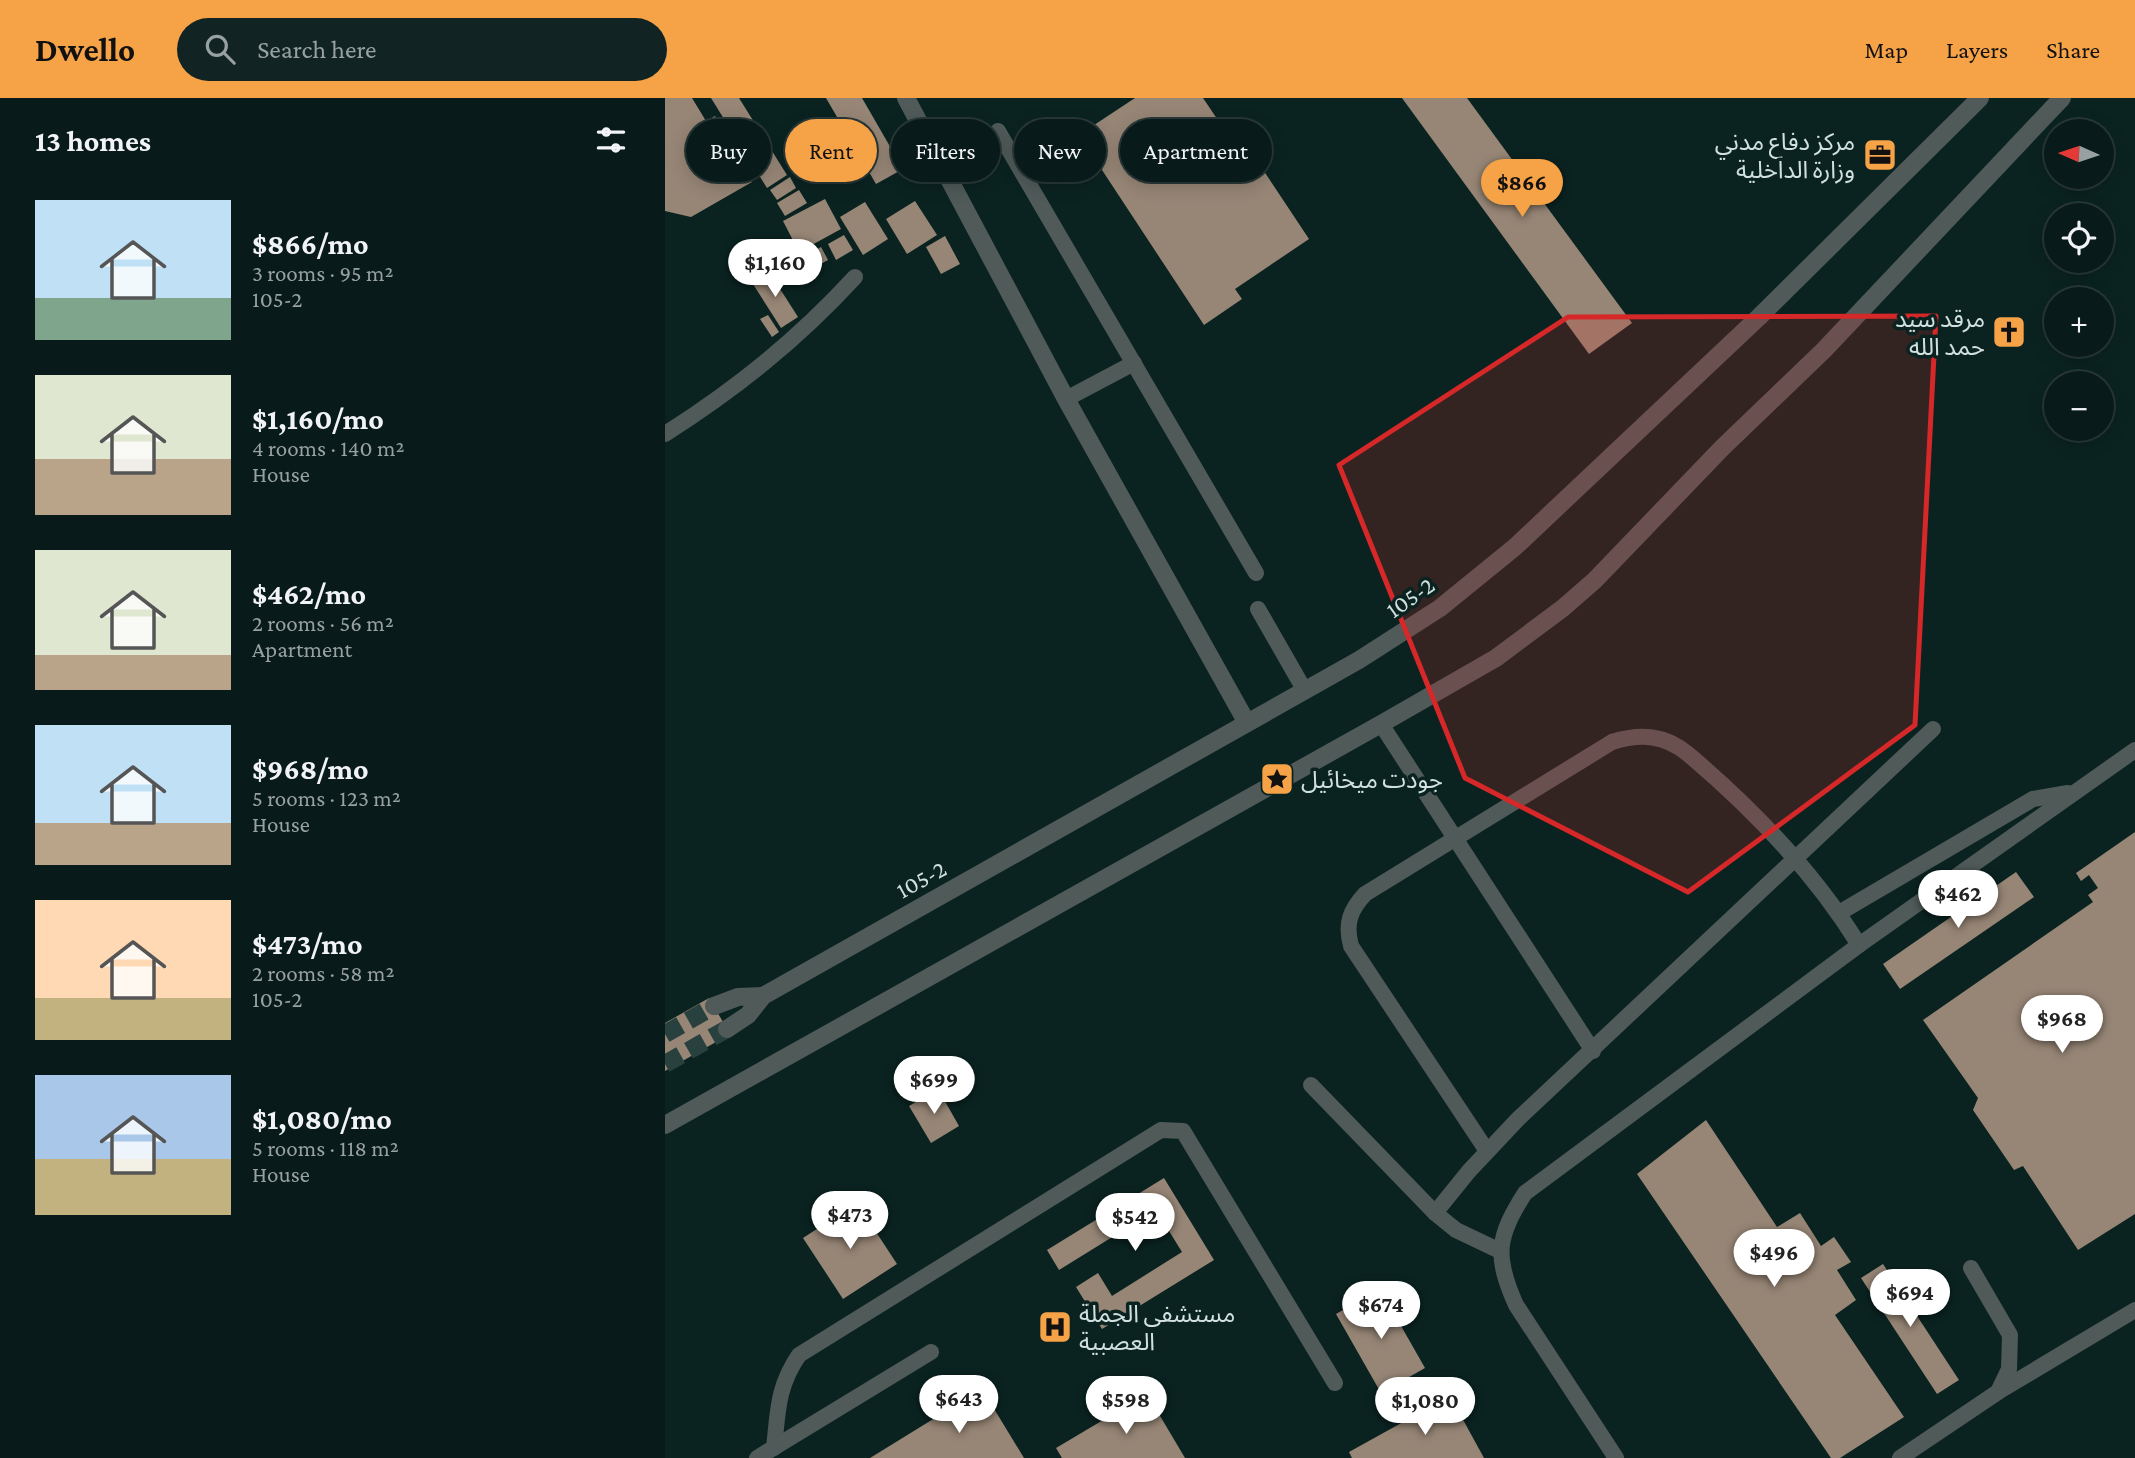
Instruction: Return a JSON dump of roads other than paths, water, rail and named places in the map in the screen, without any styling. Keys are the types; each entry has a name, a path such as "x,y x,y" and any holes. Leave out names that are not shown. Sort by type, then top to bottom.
{"street":[{"path":"906,98 1066,399 1247,723"},
{"name":"105-2","path":"727,1029 748,1015 763,996 1305,691 1400,635 1449,600 1515,547 1759,317 1980,98"},
{"path":"665,1125 1496,658 1563,608 1595,580 1722,448 1824,350 2062,98"},
{"name":"105-2","path":"714,1006 738,997 763,996"}],"lane":[{"path":"1000,134 1256,573"},
{"path":"665,434 766,363 798,336 855,277"},
{"path":"1066,399 1133,363"},
{"path":"1258,609 1305,691"},
{"path":"1381,724 1593,1051"},
{"path":"1434,1213 1487,1151 1933,729"},
{"path":"1487,1151 1357,955 1348,935 1350,913 1365,894 1612,742 1639,735 1652,736 1678,745 1750,809 1839,913 1859,945"},
{"path":"1616,1458 1516,1305 1505,1280 1500,1251 1509,1219 1525,1193 1859,945 2135,750"},
{"path":"1839,913 2033,799 2071,793"},
{"path":"1311,1085 1434,1213 1456,1230 1500,1251"},
{"path":"774,1448 781,1391 790,1368 799,1355 1161,1130 1183,1131 1335,1383"},
{"path":"1971,1268 2010,1335 2009,1369 1998,1392"},
{"path":"1900,1458 1998,1392 2135,1310"},
{"path":"757,1458 930,1352"}],"tunnel":[{"path":"665,1034 714,1006"},
{"path":"665,1064 727,1029"}],"place":[{"name":"مركز دفاع مدني وزارة الداخلية","path":"1880,155"},
{"name":"مرقد سيد حمد الله","path":"2009,332"},
{"name":"جودت ميخائيل","path":"1277,779"},
{"name":"مستشفى الجملة العصبية","path":"1055,1327"}]}
